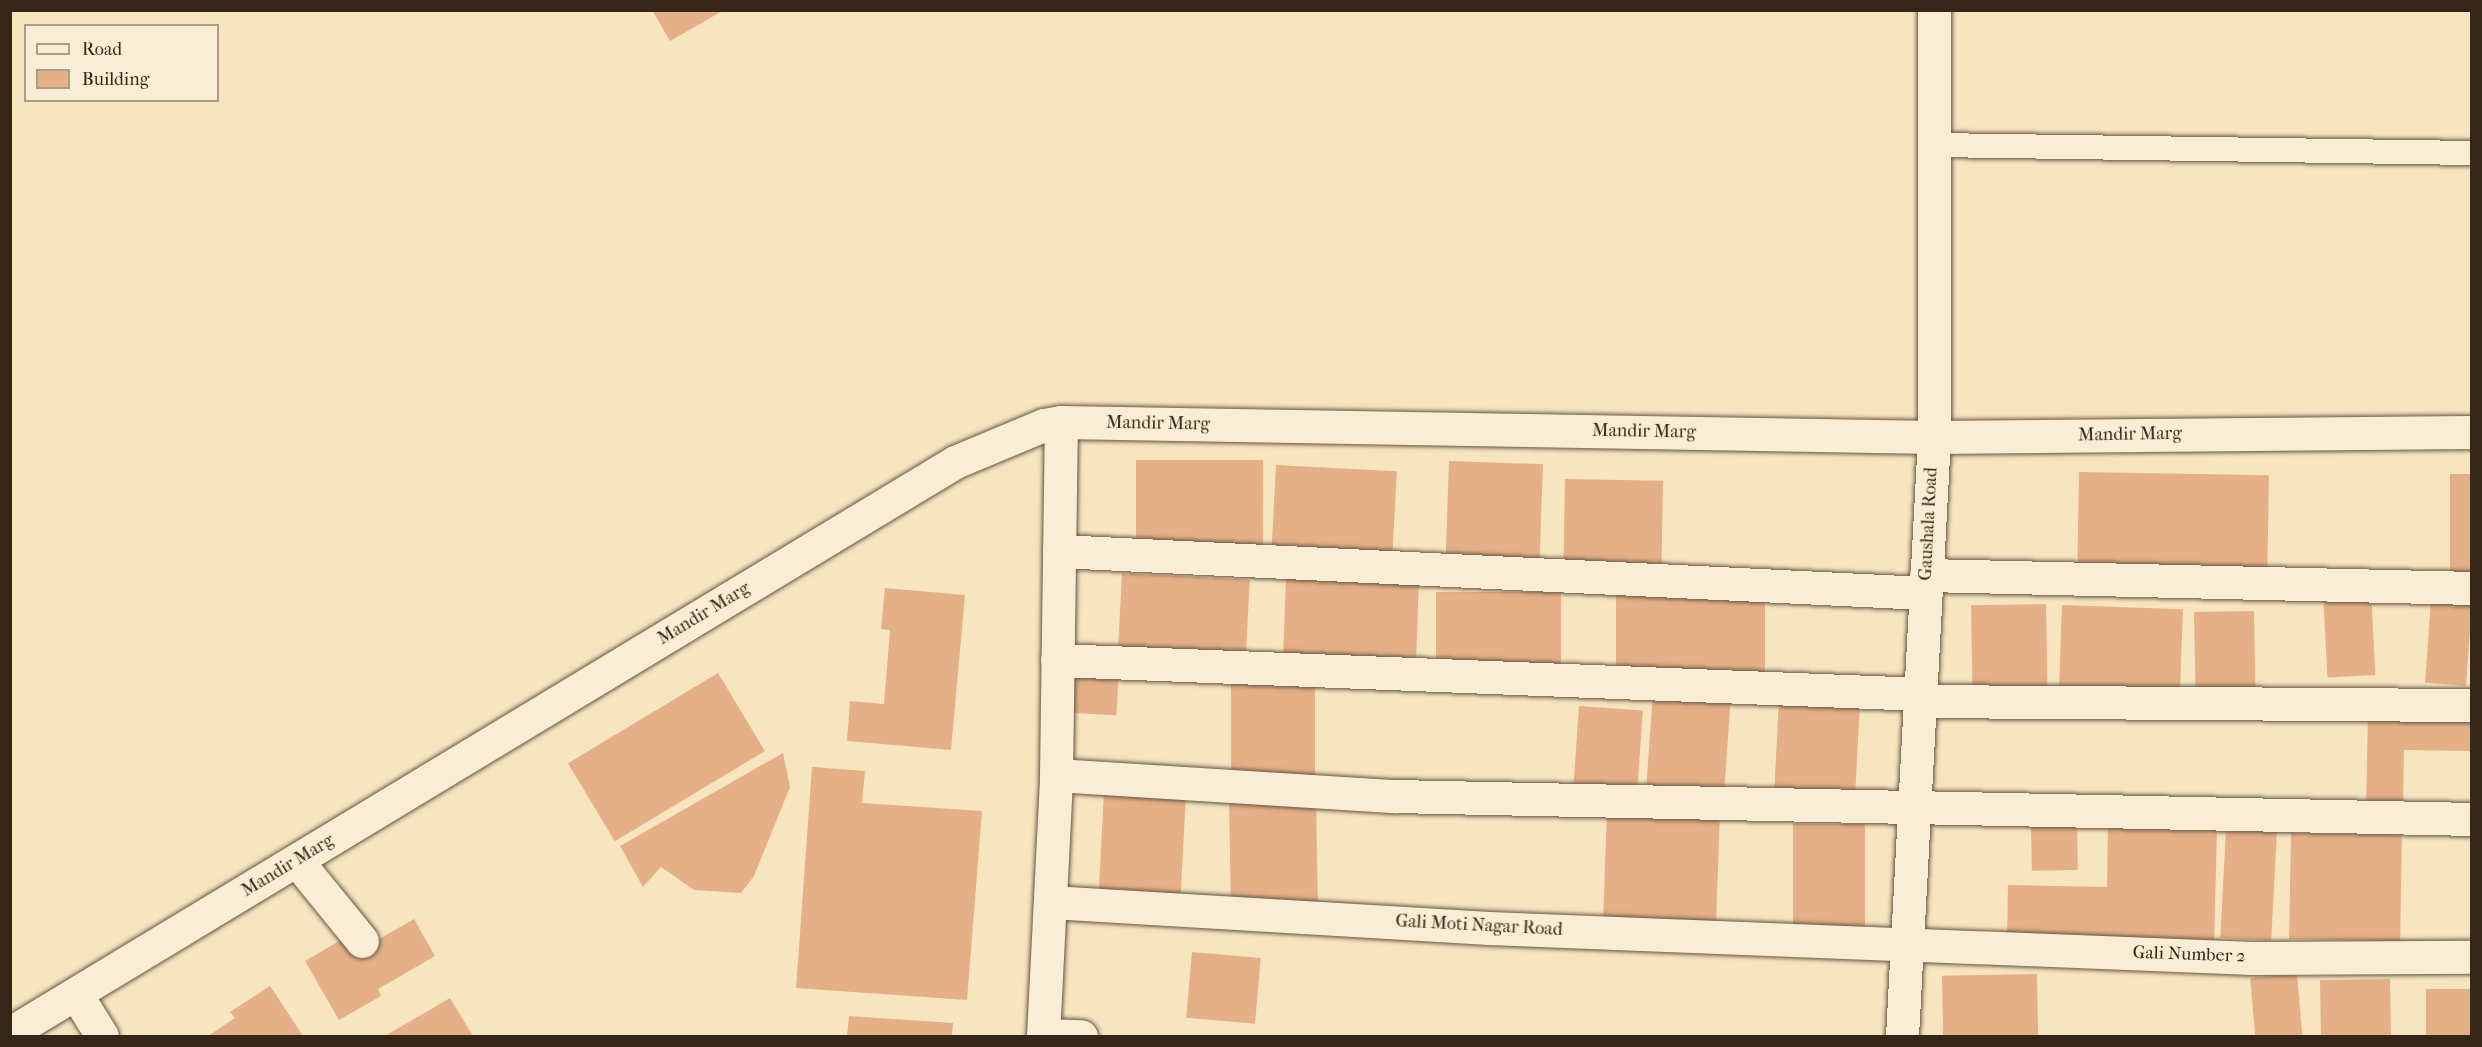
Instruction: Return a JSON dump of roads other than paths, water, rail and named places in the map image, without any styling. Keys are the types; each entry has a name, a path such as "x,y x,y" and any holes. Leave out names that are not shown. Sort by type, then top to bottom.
{"street":[{"name":"Gaushala Road","path":"1902,1036 1934,437 1934,10"},
{"name":"Mandir Marg","path":"10,1032 297,861 955,462 1026,430 1061,422 1934,437 2472,432"},
{"path":"1061,422 1056,775 1043,1036 1081,1036"},
{"path":"1059,551 1925,584 2472,588"},
{"path":"1057,660 1920,697 2472,705"},
{"path":"1056,775 1394,796 2472,819"},
{"path":"297,861 362,941"},
{"name":"Gali Moti Nagar Road","path":"1050,902 1489,928 1908,943"},
{"name":"Gali Number 2","path":"1908,943 2253,958 2472,957"},
{"path":"76,994 102,1036"}],"lane":[{"path":"1934,145 2472,153"}]}
